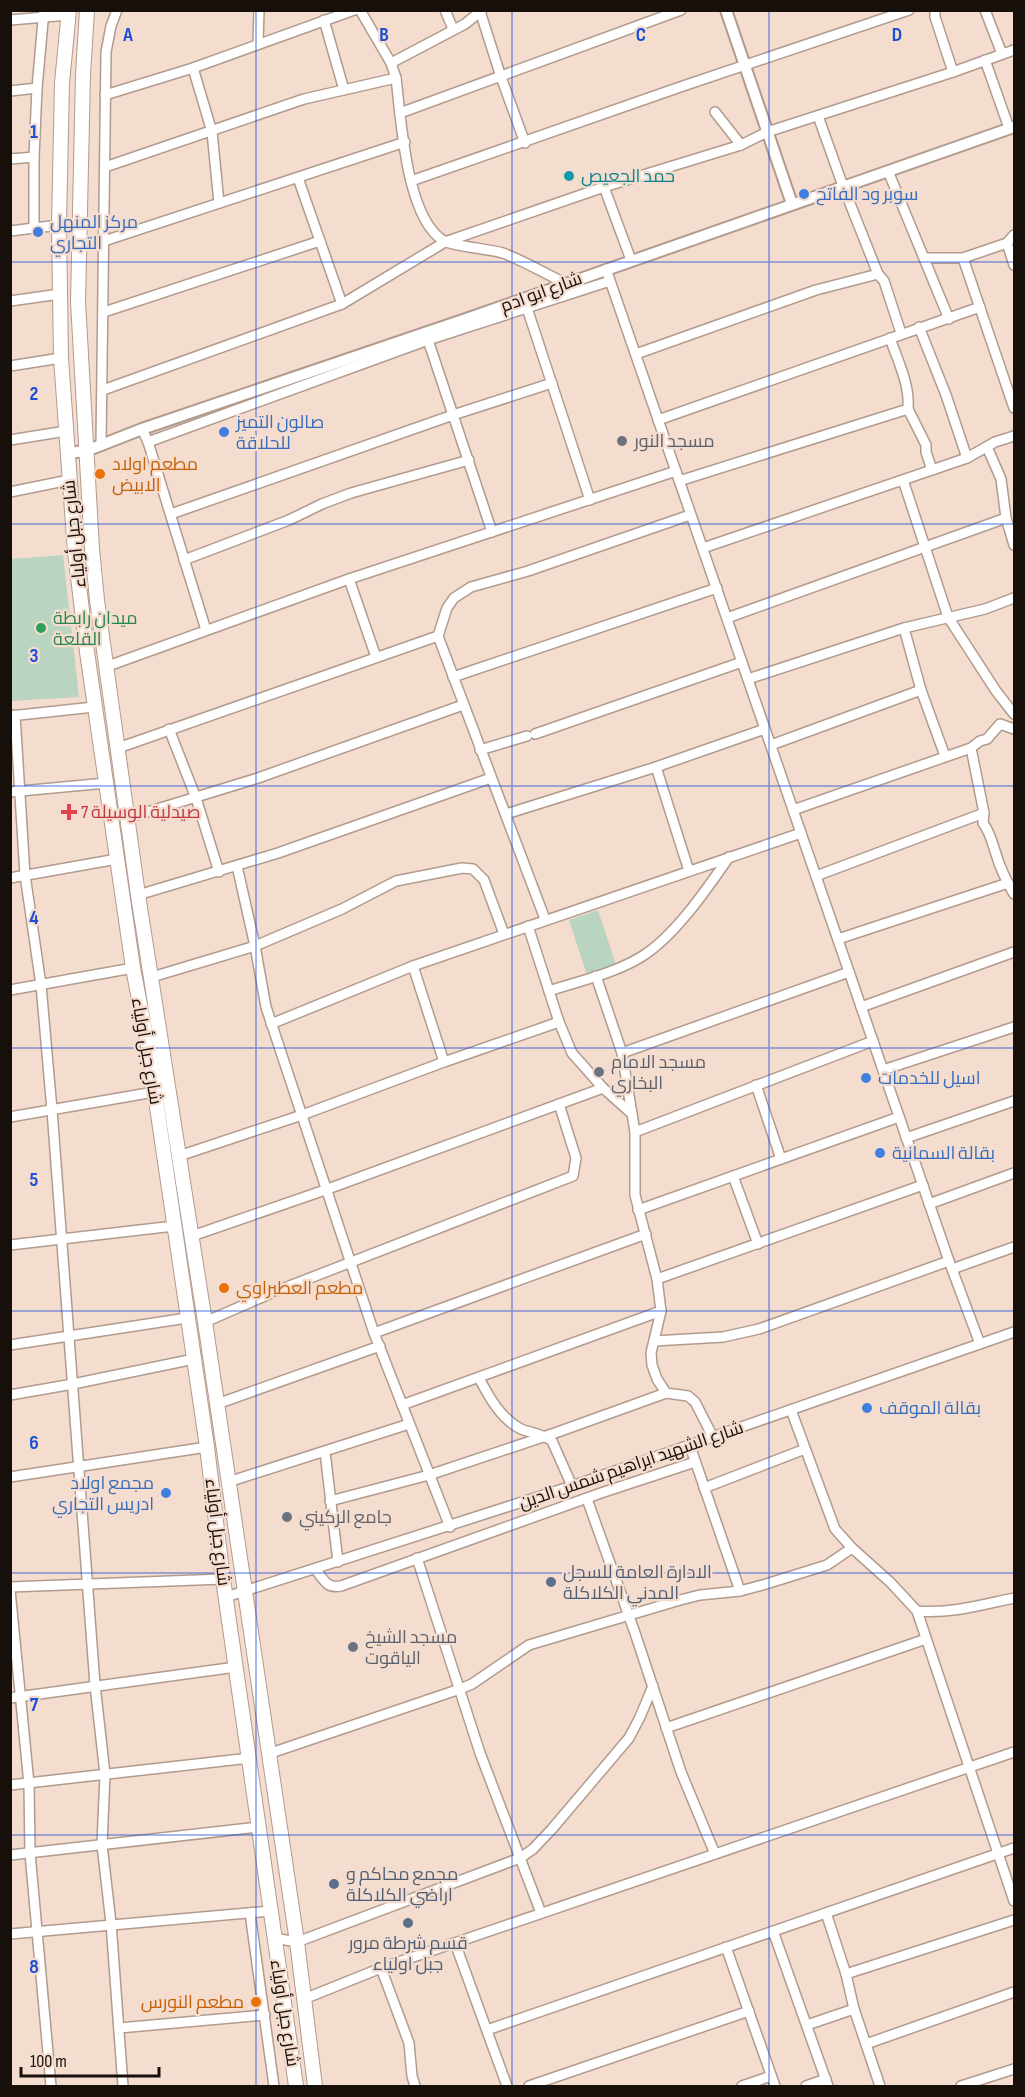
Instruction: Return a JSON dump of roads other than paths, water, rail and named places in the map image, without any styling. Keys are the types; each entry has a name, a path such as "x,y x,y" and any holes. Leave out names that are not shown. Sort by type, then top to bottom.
{"main road":[{"name":"شارع جبل أولياء","path":"87,10 78,243 78,302 97,600 108,666 138,895 192,1236 297,1942 315,2086"},
{"name":"شارع جبل أولياء","path":"69,13 62,83 59,225 61,358 69,480 84,630 133,968 207,1446 223,1578 296,2086"}],"street":[{"path":"101,444 105,95 108,43 117,10"},
{"path":"258,44 259,10"},
{"path":"105,95 193,68 354,10"},
{"path":"360,10 392,63 411,181 420,211 428,226 445,242 502,253 565,283"},
{"path":"445,10 453,30"},
{"path":"400,113 681,10"},
{"path":"726,10 792,204"},
{"path":"411,181 909,10"},
{"path":"935,10 935,17 953,72"},
{"path":"985,10 1002,54"},
{"path":"392,63 465,24 481,11 501,77 525,142"},
{"path":"10,20 44,14 69,13"},
{"path":"34,228 37,88 44,14"},
{"path":"324,21 344,90"},
{"path":"103,390 342,304 445,242 604,187 741,145 767,132 1014,50"},
{"path":"985,60 1012,128"},
{"path":"193,68 212,132 219,203"},
{"path":"105,167 304,99 396,78"},
{"path":"10,91 37,88"},
{"path":"715,112 741,145"},
{"path":"818,116 878,274 884,280 901,333"},
{"name":"شارع ابو ادم","path":"67,453 86,451 142,429 469,318 1012,128"},
{"path":"78,243 104,241 405,142"},
{"path":"10,159 34,157"},
{"path":"888,171 949,319"},
{"path":"298,178 342,304"},
{"path":"604,187 631,260"},
{"path":"10,231 59,225"},
{"path":"925,258 963,258 1007,243 1014,235"},
{"path":"104,312 320,241"},
{"path":"1007,243 1014,265"},
{"path":"963,258 1014,408"},
{"path":"606,269 950,1265 980,1344"},
{"path":"636,354 816,290 878,274"},
{"path":"148,442 428,340 610,281"},
{"path":"10,301 60,294"},
{"path":"658,420 980,307"},
{"path":"527,308 590,500"},
{"path":"919,327 946,395 967,458"},
{"path":"890,338 906,381 909,396 908,410 926,445 932,471"},
{"path":"428,340 492,532"},
{"path":"10,366 61,358"},
{"path":"171,514 453,415 552,383"},
{"path":"108,666 349,579 590,500 908,410"},
{"path":"142,429 171,514 206,630"},
{"path":"10,440 66,431"},
{"path":"703,548 932,471 1014,436"},
{"path":"987,447 1000,479 1006,518 1014,545"},
{"path":"184,560 289,520 351,493 469,460"},
{"path":"10,492 69,480"},
{"path":"903,480 948,617 975,661 1014,714"},
{"path":"545,919 438,636 447,608 454,598 471,587 528,571 690,515"},
{"path":"727,618 1006,518"},
{"path":"349,579 376,657"},
{"path":"453,677 717,588"},
{"path":"748,680 904,628 986,609 1014,598"},
{"path":"904,628 921,690 945,756"},
{"path":"118,748 438,636"},
{"path":"480,750 531,735 742,662"},
{"path":"771,745 921,690"},
{"path":"128,818 258,778 463,705"},
{"path":"94,707 13,715 15,792 41,985 52,1110 87,1585 105,1774 102,1845 111,1923 123,2086"},
{"path":"793,810 971,748 987,739 1000,724 1014,729"},
{"path":"169,729 196,798 219,872"},
{"path":"506,814 656,767 765,729"},
{"path":"971,748 984,813 983,823 989,831 996,856 1014,894"},
{"path":"656,767 689,870"},
{"path":"138,895 219,872 490,778"},
{"path":"15,792 106,783"},
{"path":"816,876 984,813"},
{"path":"271,1024 413,966 801,833"},
{"path":"549,991 627,965 643,956 656,946 704,893 729,857"},
{"path":"10,878 117,859"},
{"path":"237,866 271,1024 374,1334 450,1527"},
{"path":"152,976 255,946 342,909 396,881 462,868 473,869 484,880 504,934"},
{"path":"838,939 1008,883"},
{"path":"528,926 559,1022 572,1053 603,1088 632,1114"},
{"path":"861,1007 1014,952"},
{"path":"413,966 444,1062"},
{"path":"10,990 133,968"},
{"path":"622,1053 849,972"},
{"path":"596,976 622,1053 635,1132 634,1172 638,1210 657,1279 662,1311 651,1353 652,1365 657,1379 666,1392"},
{"path":"179,1156 302,1116 444,1062 559,1022"},
{"path":"883,1070 1014,1027"},
{"path":"635,1132 873,1041"},
{"path":"756,1085 781,1159"},
{"path":"192,1236 603,1088"},
{"path":"10,1117 154,1092"},
{"path":"906,1138 1014,1101"},
{"path":"205,1322 573,1176 576,1158 559,1104"},
{"path":"638,1210 899,1117"},
{"path":"929,1204 1014,1173"},
{"path":"733,1176 759,1244"},
{"path":"657,1279 923,1185"},
{"path":"10,1245 174,1226"},
{"path":"374,1334 646,1234"},
{"path":"654,1341 723,1337 759,1329 950,1265 1014,1247"},
{"path":"402,1405 662,1311"},
{"path":"10,1345 187,1318"},
{"name":"شارع الشهيد ابراهيم شمس الدين","path":"226,1598 572,1486 1014,1332"},
{"path":"217,1404 380,1346"},
{"path":"10,1395 194,1359"},
{"path":"479,1378 490,1398 511,1422 519,1428 546,1436 555,1445 572,1486"},
{"path":"330,1502 429,1475 546,1436 666,1392 688,1396 695,1402 713,1437"},
{"path":"791,1410 835,1529 917,1611 1014,1901"},
{"path":"228,1482 409,1424"},
{"path":"10,1477 207,1446"},
{"path":"690,1446 740,1591"},
{"path":"704,1488 806,1449"},
{"path":"325,1452 338,1562"},
{"path":"316,1570 329,1586 333,1587 695,1462"},
{"path":"541,1496 546,1514"},
{"path":"587,1499 681,1772 715,1854"},
{"path":"268,1754 460,1689 472,1684 529,1646 700,1595 740,1591 828,1565 852,1548"},
{"path":"417,1558 480,1753 541,1913"},
{"path":"51,2086 30,1853 29,1784 10,1588 223,1578"},
{"path":"917,1611 936,1613 957,1611 1014,1598"},
{"path":"666,1728 926,1640"},
{"path":"10,1698 236,1667"},
{"path":"274,1938 297,1942 520,1858 533,1849 552,1829 629,1738 653,1686"},
{"path":"304,1999 381,1968 1014,1752"},
{"path":"10,1785 250,1758"},
{"path":"10,1855 259,1827"},
{"path":"487,2030 1014,1848"},
{"path":"10,1934 111,1923 270,1911"},
{"path":"250,1913 274,2086"},
{"path":"826,1913 846,1974 854,2009 880,2086"},
{"path":"846,1974 1014,1920"},
{"path":"773,1931 827,2083 806,2086"},
{"path":"455,1943 506,2085 495,2086"},
{"path":"726,1947 775,2086"},
{"path":"381,1968 409,2043 415,2086"},
{"path":"260,1977 279,1975"},
{"path":"866,2044 1014,1992"},
{"path":"807,2025 854,2009"},
{"path":"529,2086 749,2011"},
{"path":"119,2028 265,2015"},
{"path":"960,2086 1014,2069"},
{"path":"742,2086 771,2076"}],"place":[{"name":"حمد الجعيص","path":"569,176"},
{"name":"سوبر ود الفاتح","path":"804,194"},
{"name":"مركز المنهل التجاري","path":"38,232"},
{"name":"صالون التميز للحلاقة","path":"224,432"},
{"name":"مسجد النور","path":"622,441"},
{"name":"مطعم اولاد الابيض","path":"100,474"},
{"name":"ميدان رابطة القلعة","path":"41,628"},
{"name":"صيدلية الوسيلة 7","path":"69,812"},
{"name":"مسجد الامام البخاري","path":"599,1072"},
{"name":"اسيل للخدمات","path":"866,1078"},
{"name":"بقالة السمانية","path":"880,1153"},
{"name":"مطعم العطبراوي","path":"224,1288"},
{"name":"بقالة الموقف","path":"867,1408"},
{"name":"مجمع اولاد ادريس التجاري","path":"166,1493"},
{"name":"جامع الركيني","path":"287,1517"},
{"name":"الادارة العامة للسجل المدني الكلاكلة","path":"551,1582"},
{"name":"مسجد الشيخ الياقوت","path":"353,1647"},
{"name":"مجمع محاكم و اراضي الكلاكلة","path":"334,1884"},
{"name":"قسم شرطة مرور جبل اولياء","path":"408,1923"},
{"name":"مطعم النورس","path":"256,2002"}]}
